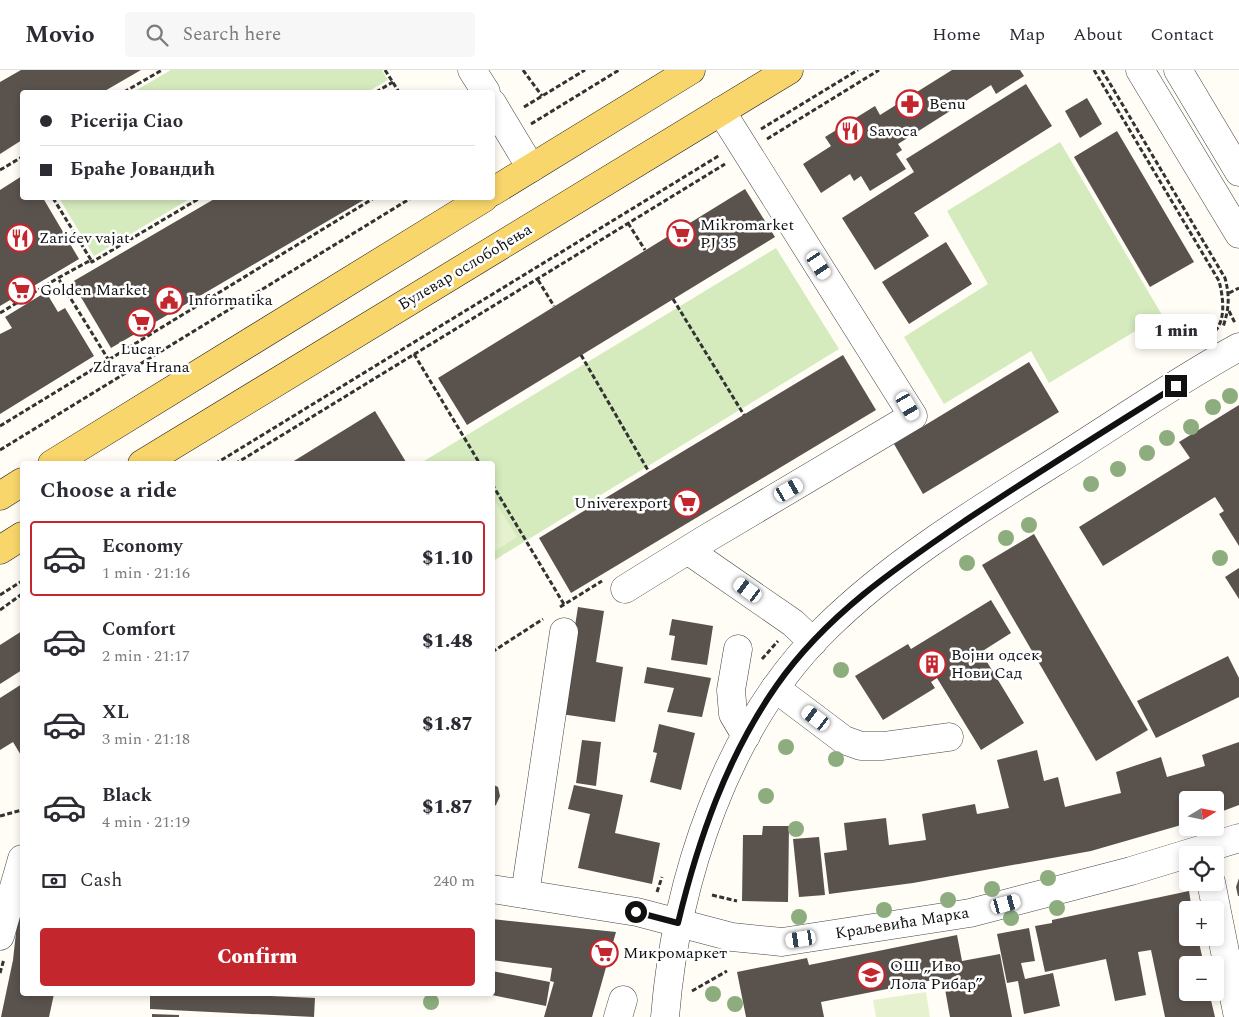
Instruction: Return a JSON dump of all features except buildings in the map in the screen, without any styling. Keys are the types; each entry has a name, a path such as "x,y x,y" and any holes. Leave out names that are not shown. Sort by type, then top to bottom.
{"main road":[{"path":"495,190 692,70"},
{"name":"Булевар ослобођења","path":"147,461 789,70"},
{"path":"57,461 481,200"},
{"path":"0,496 20,483"},
{"path":"0,550 20,537"}],"street":[{"path":"472,70 485,90"},
{"path":"1140,70 1239,234"},
{"path":"1178,70 1239,172"},
{"path":"615,584 689,551 704,540 914,416 722,111"},
{"path":"502,120 531,168"},
{"path":"665,1017 668,979 678,923 700,840 746,736 775,688 813,642 856,600 937,540 1033,476 1230,338"},
{"path":"689,551 793,623 813,642"},
{"path":"525,894 557,619"},
{"path":"746,736 733,714 731,690 749,656"},
{"path":"775,688 844,740 861,746 883,746 949,737"},
{"name":"Краљевића Марка","path":"1220,846 1239,838"},
{"name":"Краљевића Марка","path":"495,889 636,912 732,937 782,942 970,913 1179,859"},
{"path":"2,929 20,866"},
{"path":"1213,891 1238,1017"}],"path":[{"path":"127,90 162,70"},
{"path":"385,70 398,90"},
{"path":"523,70 542,96"},
{"path":"502,120 585,70"},
{"path":"502,120 620,70"},
{"path":"240,461 538,280 628,223 858,70"},
{"path":"220,461 744,146 879,70"},
{"path":"1094,70 1219,281 1223,297 1220,325 1210,337"},
{"path":"1102,70 1225,278 1229,294 1230,338"},
{"path":"379,90 393,82"},
{"path":"0,170 20,158"},
{"path":"54,200 90,260"},
{"path":"0,313 90,260 92,262 197,200"},
{"path":"0,426 371,200"},
{"path":"0,450 408,200"},
{"path":"628,223 644,250"},
{"path":"58,278 108,359"},
{"path":"538,280 554,306"},
{"path":"1229,294 1239,288"},
{"path":"674,299 744,415"},
{"path":"1229,310 1239,331"},
{"path":"414,354 478,461"},
{"path":"582,355 649,472"},
{"path":"495,489 565,604"},
{"path":"495,650 557,619 565,604 615,584"},
{"path":"0,595 20,585"},
{"path":"0,610 20,595"},
{"path":"749,656 793,623"},
{"path":"0,816 20,811"},
{"path":"660,882 666,868"},
{"path":"712,895 737,901"},
{"path":"688,993 727,971"}],"green space":[{"path":"171,70 382,70 388,80 370,90 136,90"},
{"path":"1060,142 1162,315 1049,383 1031,351 944,404 904,337 988,284 947,211"},
{"path":"60,200 188,200 94,256"},
{"path":"776,248 839,349 495,560 495,461 424,461"},
{"path":"495,502 517,537 495,551"},
{"path":"926,992 930,1017 876,1017 873,1000"}],"place":[{"name":"Benu","path":"910,104"},
{"name":"Savoca","path":"850,131"},
{"name":"Mikromarket PJ 35","path":"681,234"},
{"name":"Zarićev vajat","path":"20,238"},
{"name":"Golden Market","path":"21,290"},
{"name":"Informatika","path":"169,300"},
{"name":"Lucar Zdrava Hrana","path":"141,322"},
{"name":"Univerexport","path":"687,503"},
{"name":"Војни одсек Нови Сад","path":"932,664"},
{"name":"Микромаркет","path":"604,953"},
{"name":"ОШ „Иво Лола Рибар”","path":"871,975"}],"route":[{"path":"636,912 678,923 700,840 746,736 778,684 825,629 884,577 937,540 1033,476 1176,386"}]}
